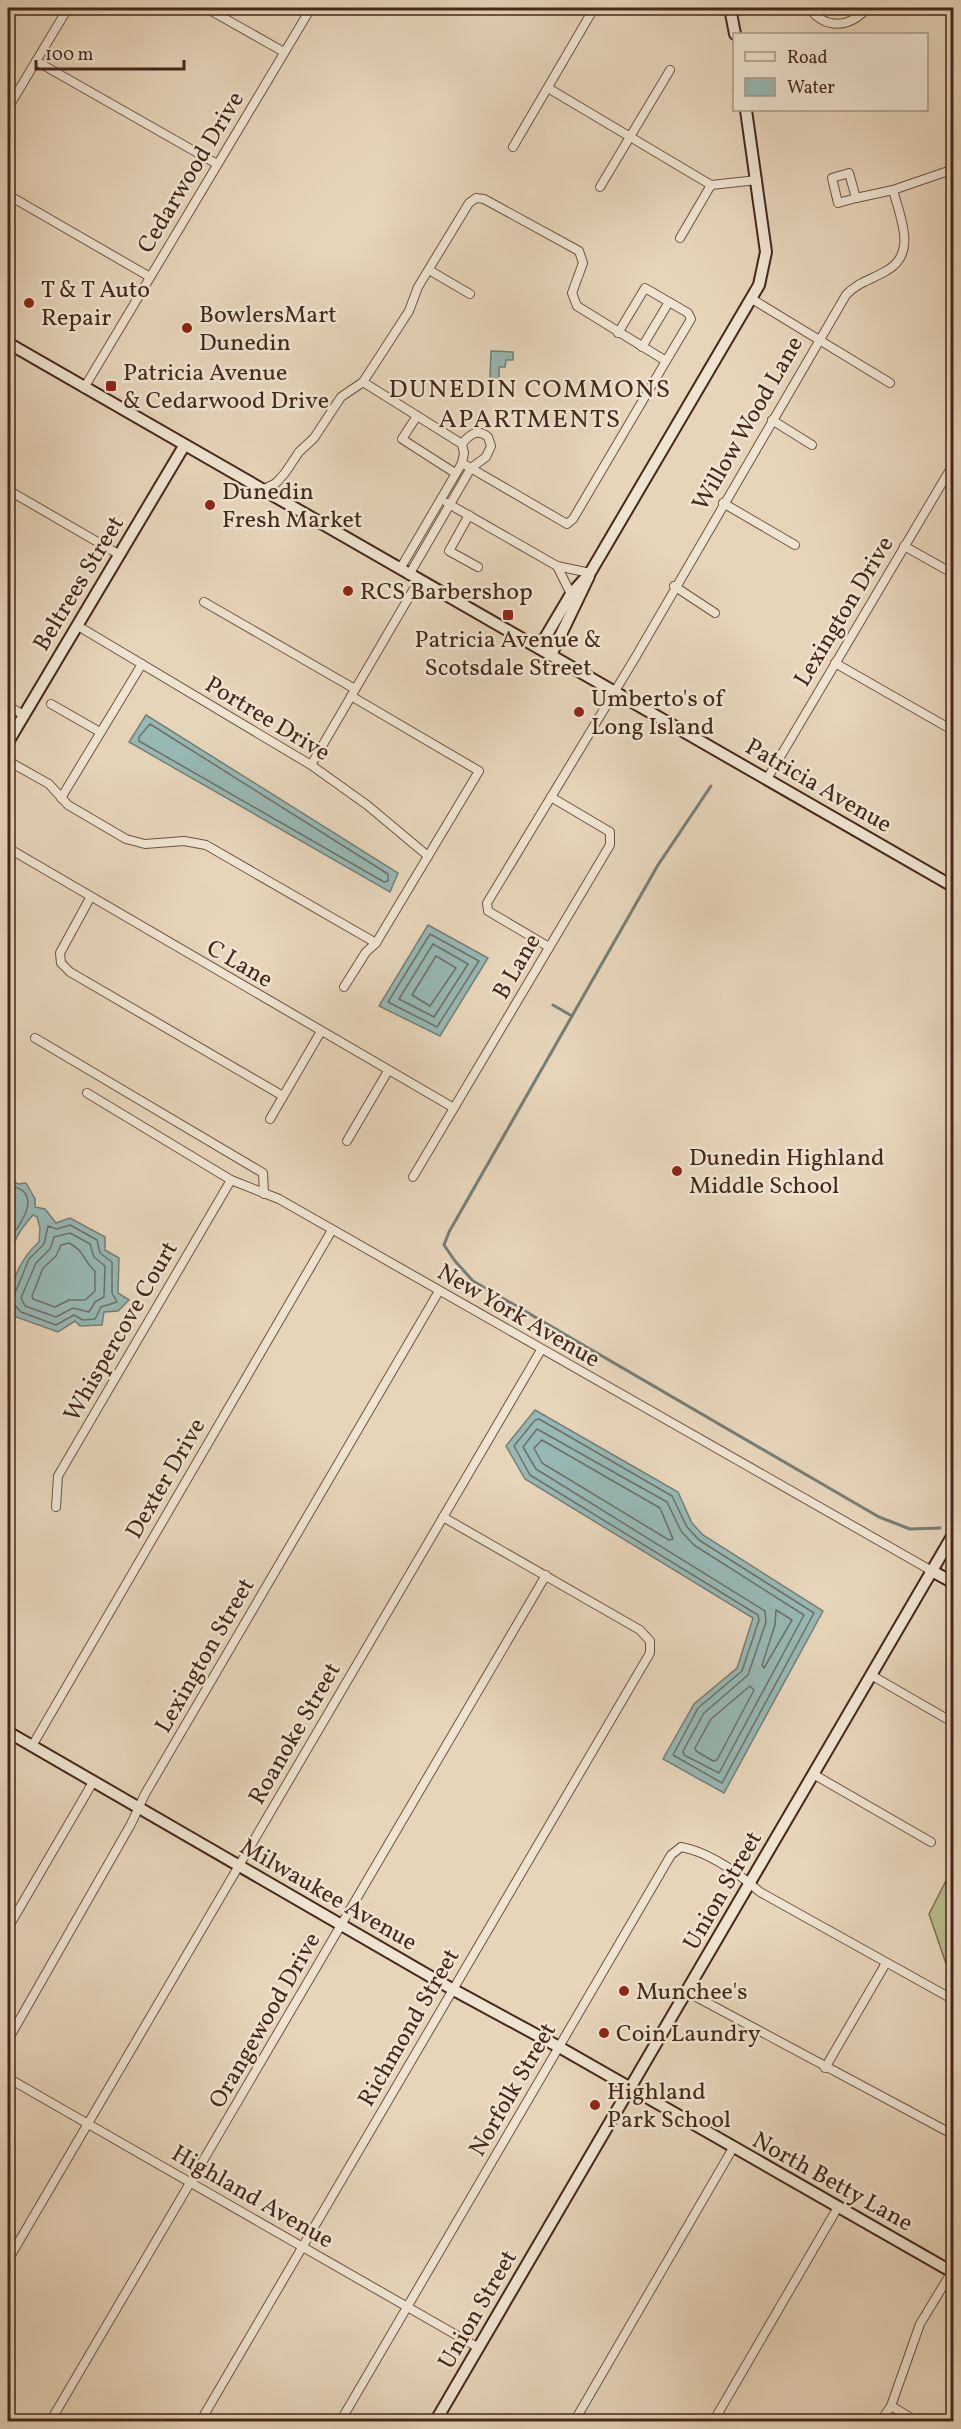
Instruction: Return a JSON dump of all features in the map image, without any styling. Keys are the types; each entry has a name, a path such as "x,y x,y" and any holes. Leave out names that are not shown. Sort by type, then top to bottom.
{"street":[{"path":"8,108 68,8"},
{"path":"206,8 284,52"},
{"name":"Cedarwood Drive","path":"84,388 311,8"},
{"path":"730,8 735,33"},
{"path":"809,8 819,19 842,25 852,22 867,8"},
{"path":"513,147 590,15"},
{"path":"36,61 217,164"},
{"path":"600,187 670,70"},
{"path":"548,88 711,185 757,180"},
{"path":"551,655 584,590 590,573 752,299 764,271 766,252 746,111"},
{"path":"856,198 892,190 954,169"},
{"path":"680,238 711,185"},
{"name":"Willow Wood Lane","path":"549,947 488,911 488,903 819,339 851,290 869,278 885,272 902,256 905,237 892,190"},
{"path":"8,195 150,277"},
{"path":"262,490 276,483 285,473 299,452 314,438 341,397 363,382 409,311 418,287 469,202 476,198 484,199 579,251 583,263 572,286 573,300 582,311 666,361"},
{"path":"429,270 470,294"},
{"path":"462,463 567,524 573,519 691,319 688,314 645,288 618,333"},
{"path":"752,299 890,383"},
{"path":"642,347 669,302"},
{"name":"Patricia Avenue","path":"8,344 954,887"},
{"path":"311,765 353,693 410,575 441,499 462,463 464,453 462,444 363,382"},
{"path":"417,416 402,439 455,473"},
{"path":"772,420 812,445"},
{"path":"410,575 471,468 490,452 491,441 479,432 473,434 462,444"},
{"name":"Beltrees Street","path":"8,742 184,446"},
{"name":"Lexington Drive","path":"767,779 954,463"},
{"path":"8,490 120,555"},
{"path":"441,499 557,566 590,573"},
{"path":"723,503 795,545"},
{"path":"469,515 449,550 478,567"},
{"path":"904,546 954,574"},
{"path":"557,566 571,594"},
{"path":"539,648 571,594 590,573"},
{"path":"674,586 715,613"},
{"path":"204,602 479,771 376,943 366,952 344,987"},
{"name":"Portree Drive","path":"78,626 311,765 368,805 428,856"},
{"path":"835,663 954,730"},
{"path":"61,798 142,664"},
{"path":"51,704 100,732"},
{"path":"8,706 24,715"},
{"path":"8,760 49,784 68,805 135,842 184,841 206,845 376,943"},
{"name":"B Lane","path":"413,1177 612,838 610,832 600,825 551,797"},
{"name":"C Lane","path":"8,849 320,1033 454,1108"},
{"path":"90,898 60,953 61,963 70,972 283,1096"},
{"path":"270,1119 320,1033"},
{"path":"35,1038 263,1173 264,1194"},
{"path":"347,1141 387,1071"},
{"name":"New York Avenue","path":"87,1093 231,1180 264,1194 332,1230 932,1571"},
{"name":"Whispercove Court","path":"56,1506 58,1476 231,1180"},
{"name":"Dexter Drive","path":"32,1746 332,1230"},
{"name":"Lexington Street","path":"8,2040 139,1808 439,1291"},
{"name":"Roanoke Street","path":"8,2260 541,1350"},
{"path":"443,1517 546,1575"},
{"name":"Union Street","path":"435,2421 954,1533"},
{"path":"932,1571 954,1583"},
{"name":"Richmond Street","path":"200,2421 650,1653 650,1641 640,1630 546,1575"},
{"name":"Orangewood Drive","path":"50,2421 546,1575"},
{"path":"871,1675 954,1723"},
{"name":"Milwaukee Avenue","path":"8,1732 342,1926 560,2047 630,2089"},
{"path":"813,1774 931,1842"},
{"path":"8,1928 93,1782"},
{"name":"Norfolk Street","path":"340,2421 671,1856 681,1847 696,1849 749,1883"},
{"path":"749,1883 760,1892 954,2000"},
{"path":"825,2068 886,1963"},
{"path":"687,1992 825,2068 885,2097 954,2135"},
{"name":"Highland Avenue","path":"8,2078 478,2348"},
{"name":"North Betty Lane","path":"630,2089 953,2271"},
{"path":"574,2421 733,2148"},
{"path":"713,2421 838,2207"},
{"path":"880,2421 891,2406 920,2324 953,2271"},
{"path":"891,2406 918,2421"}],"green space":[{"path":"953,1867 953,1984 929,1914"}],"water":[{"path":"491,351 513,352 513,360 506,360 505,367 499,367 499,378 490,378"},
{"path":"146,715 398,873 390,892 129,742"},
{"path":"428,925 488,958 440,1036 379,1006"},
{"path":"8,1176 18,1184 26,1183 35,1199 35,1207 45,1209 56,1223 70,1218 105,1237 105,1250 119,1258 118,1293 129,1300 118,1311 104,1312 102,1325 80,1326 75,1321 58,1332 16,1317 8,1305 18,1270 39,1242 40,1228 37,1217 33,1215 16,1238 12,1251 12,1265 8,1271"},
{"path":"535,1410 678,1492 692,1523 703,1535 823,1611 724,1793 663,1759 694,1704 737,1668 753,1618 525,1479 506,1446"}],"waterway":[{"path":"711,786 658,865 449,1232 444,1245 473,1281 879,1517 910,1529 940,1528"},
{"path":"553,1005 572,1016"}],"place":[{"name":"T & T Auto Repair","path":"29,303"},
{"name":"BowlersMart Dunedin","path":"187,328"},
{"name":"Patricia Avenue & Cedarwood Drive","path":"111,386"},
{"name":"Dunedin Fresh Market","path":"210,505"},
{"name":"RCS Barbershop","path":"348,591"},
{"name":"Patricia Avenue & Scotsdale Street","path":"508,615"},
{"name":"Umberto's of Long Island","path":"579,712"},
{"name":"Dunedin Highland Middle School","path":"677,1171"},
{"name":"Munchee's","path":"624,1991"},
{"name":"Coin Laundry","path":"604,2033"},
{"name":"Highland Park School","path":"595,2105"}],"district":[{"name":"DUNEDIN COMMONS APARTMENTS","path":"530,403"}]}
